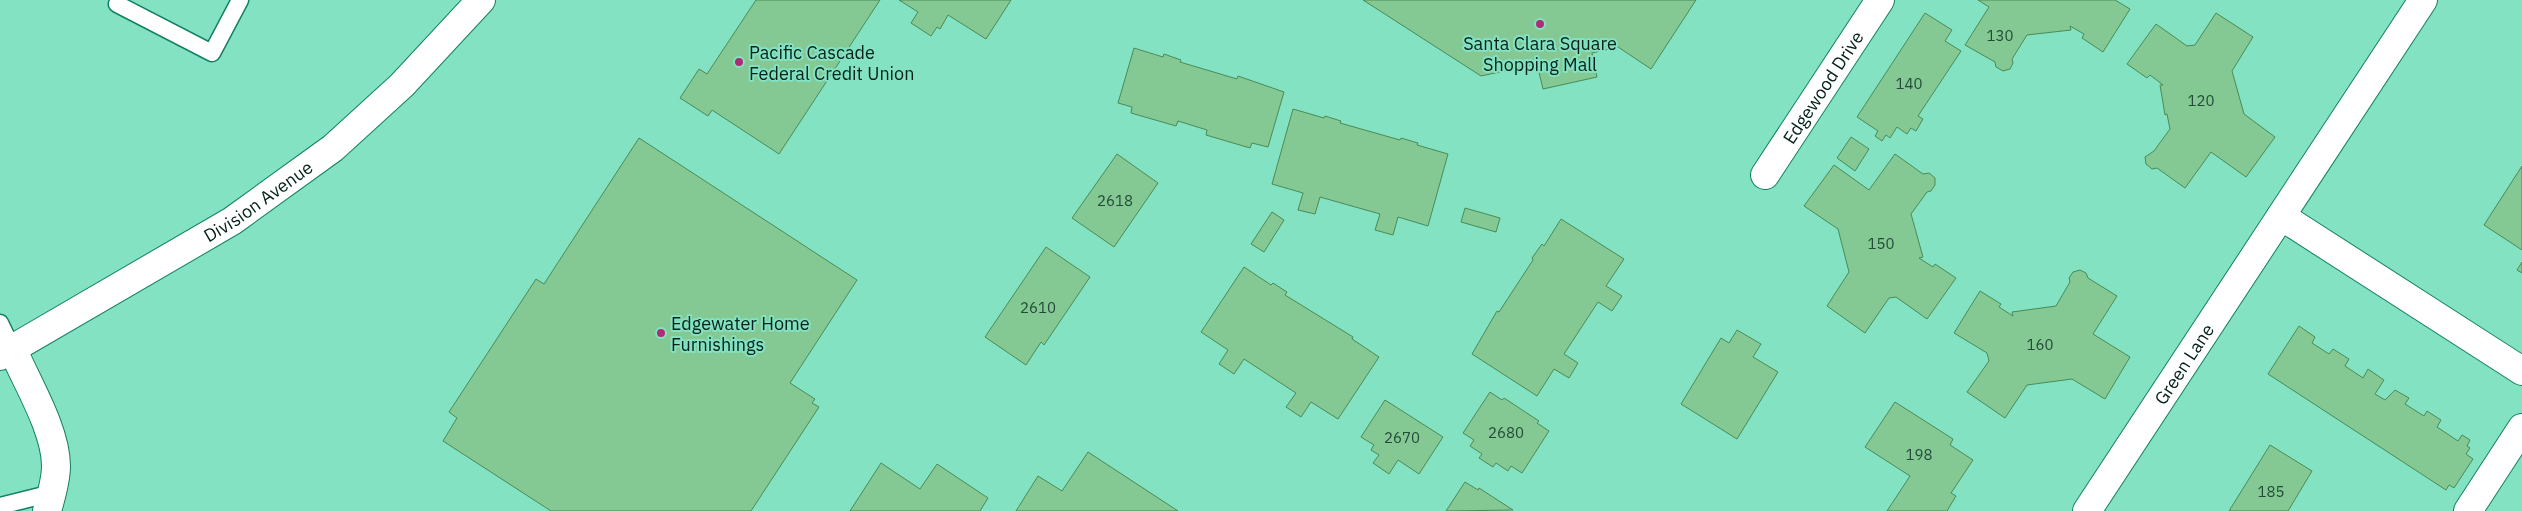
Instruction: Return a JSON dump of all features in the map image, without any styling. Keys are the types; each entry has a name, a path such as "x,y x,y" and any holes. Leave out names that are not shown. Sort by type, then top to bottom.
{"street":[{"name":"Division Avenue","path":"6,353 232,221 333,148 402,85 480,0"},
{"name":"Edgewood Drive","path":"1765,175 1880,0"},
{"name":"Green Lane","path":"2087,511 2423,0"},
{"path":"2282,216 2522,372"},
{"path":"6,353 39,408 54,452 55,476 49,502"},
{"path":"2468,511 2522,428"}],"lane":[{"path":"115,1 212,53 240,0"},
{"path":"0,323 6,353"},
{"path":"0,506 49,502"}],"building":[{"path":"756,0 880,0 779,154 712,110 708,116 680,98 699,69 707,74"},
{"path":"899,0 1011,0 986,39 948,15 940,29 937,27 931,36 911,23 918,12"},
{"name":"Santa Clara Square Shopping Mall","path":"1363,0 1696,0 1651,69 1618,47 1592,53 1597,77 1543,89 1537,64 1481,76"},
{"path":"1978,0 2115,0 2130,9 2103,52 2082,38 2084,34 2070,26 2071,30 2027,35 2012,59 2013,63 2010,69 2003,71 1996,67 1995,62 1965,45 1989,7"},
{"path":"1925,13 1952,30 1945,41 1961,51 1918,116 1923,119 1916,131 1911,128 1907,134 1897,127 1890,138 1886,135 1882,141 1875,136 1878,131 1857,117"},
{"path":"2216,13 2253,37 2232,71 2244,114 2275,137 2246,177 2211,152 2185,188 2157,168 2152,169 2146,164 2145,157 2154,151 2170,129 2167,114 2165,115 2160,85 2163,85 2150,75 2147,78 2127,64 2156,24 2187,46 2195,45"},
{"path":"1134,48 1163,57 1164,54 1181,60 1180,62 1237,79 1238,76 1284,92 1268,147 1252,143 1250,148 1206,135 1207,130 1178,121 1176,126 1131,113 1132,107 1118,103"},
{"path":"1293,109 1324,118 1325,116 1341,121 1340,123 1400,140 1401,138 1448,154 1428,226 1398,217 1393,235 1375,230 1380,214 1320,197 1315,214 1298,210 1303,193 1272,184"},
{"path":"1851,137 1869,149 1855,171 1837,158"},
{"name":"Edgewater Home Furnishings","path":"639,138 857,280 790,383 815,399 812,403 819,407 751,511 551,511 443,441 457,418 449,412 536,279 544,284"},
{"path":"1117,154 1158,183 1114,247 1072,218"},
{"path":"1895,154 1923,174 1929,173 1935,178 1935,185 1931,191 1927,192 1911,214 1923,257 1919,258 1933,267 1935,264 1956,278 1927,319 1896,297 1889,298 1865,333 1827,306 1849,272 1838,229 1804,206 1834,165 1869,190"},
{"path":"2522,166 2522,250 2484,225"},
{"path":"1465,208 1500,218 1496,232 1461,222"},
{"path":"1272,212 1284,220 1264,252 1251,244"},
{"path":"1561,219 1624,259 1606,286 1622,296 1612,311 1598,302 1564,354 1578,363 1569,378 1554,369 1537,396 1472,354 1497,311 1499,312 1533,260 1532,258 1542,244 1544,246"},
{"path":"1046,247 1090,277 1044,345 1041,342 1026,365 985,337"},
{"path":"2522,262 2522,273 2517,270"},
{"path":"1244,267 1271,285 1273,283 1287,292 1285,295 1353,337 1352,339 1379,357 1338,419 1311,402 1301,417 1286,407 1296,393 1244,359 1234,374 1219,364 1228,350 1201,332"},
{"path":"2080,270 2086,273 2088,278 2117,296 2093,334 2130,357 2105,399 2072,379 2027,385 2005,418 1967,392 1989,361 1987,353 1954,333 1980,291 2001,304 1999,307 2013,316 2012,312 2056,306 2070,282 2069,278 2073,272"},
{"path":"2299,326 2315,337 2312,343 2329,354 2333,349 2349,359 2345,366 2363,378 2368,369 2384,380 2375,394 2385,400 2395,390 2409,398 2405,404 2424,416 2427,411 2441,420 2437,427 2458,441 2462,435 2470,440 2467,446 2470,448 2466,454 2473,459 2454,488 2449,485 2446,490 2268,374"},
{"path":"1737,330 1761,344 1753,357 1778,372 1737,439 1681,404 1721,338 1729,343"},
{"path":"1490,392 1502,400 1504,398 1539,421 1537,423 1549,431 1522,473 1511,466 1508,471 1496,463 1493,467 1479,458 1482,454 1470,446 1474,440 1463,433"},
{"path":"1385,400 1443,437 1419,474 1398,460 1389,474 1373,463 1379,455 1371,450 1374,445 1361,437"},
{"path":"1895,402 1953,439 1950,445 1973,460 1951,493 1956,496 1947,511 1887,511 1910,476 1865,447"},
{"path":"2270,445 2312,471 2288,511 2229,511"},
{"path":"1088,452 1178,511 1016,511 1038,476 1062,491"},
{"path":"881,463 920,489 937,464 988,498 980,511 850,511"},
{"path":"1465,482 1478,490 1479,488 1513,510 1446,511"}],"place":[{"name":"Santa Clara Square Shopping Mall","path":"1540,24"},
{"name":"Pacific Cascade Federal Credit Union","path":"739,62"},
{"name":"Edgewater Home Furnishings","path":"661,333"}]}
